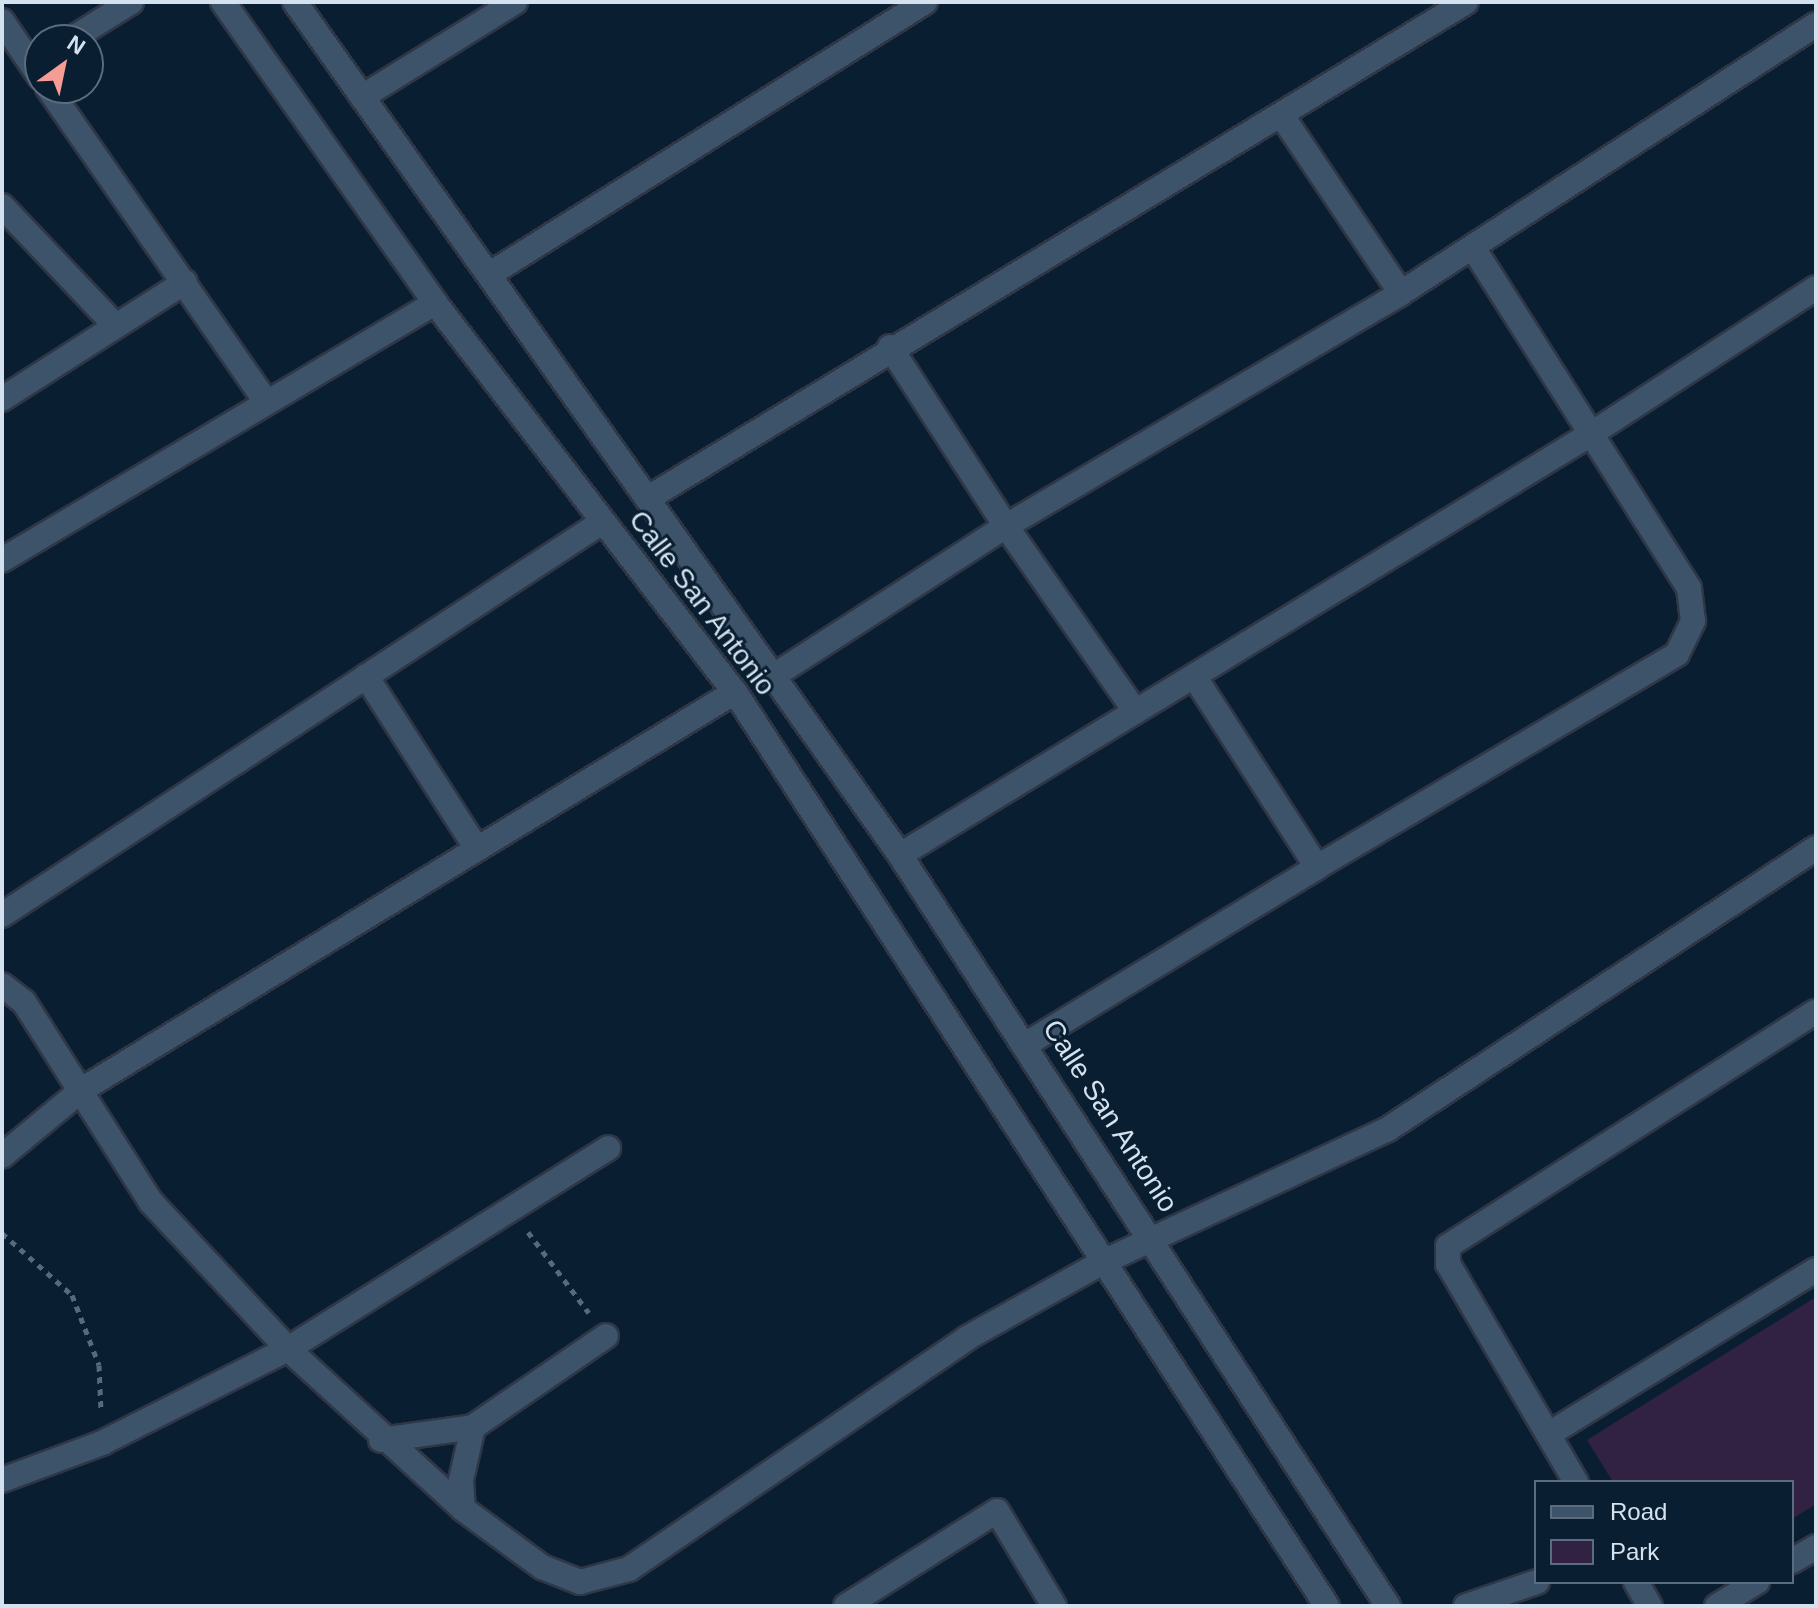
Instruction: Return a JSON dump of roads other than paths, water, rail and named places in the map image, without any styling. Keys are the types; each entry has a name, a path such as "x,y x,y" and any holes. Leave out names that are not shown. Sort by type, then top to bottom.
{"street":[{"path":"96,24 131,2"},
{"name":"Calle San Antonio","path":"223,2 435,303 735,692 1327,1606"},
{"name":"Calle San Antonio","path":"295,2 650,497 900,855 1028,1043 1388,1606"},
{"path":"362,97 515,2"},
{"path":"490,274 925,2"},
{"path":"650,497 890,347 1282,116 1466,2"},
{"path":"2,21 24,50"},
{"path":"775,675 1006,526 1401,293 1816,25"},
{"path":"59,104 264,399"},
{"path":"1282,116 1401,293"},
{"path":"2,206 115,325"},
{"path":"1028,1043 1677,654 1693,621 1689,588 1473,248"},
{"path":"2,399 185,282"},
{"path":"900,855 1591,434 1816,288"},
{"path":"2,560 264,399 435,303"},
{"path":"890,347 1006,526 1135,711"},
{"path":"2,915 602,522"},
{"path":"366,676 475,846"},
{"path":"1194,676 1317,867"},
{"path":"2,1156 83,1089 475,846 735,692"},
{"path":"2,985 24,1002 83,1089 151,1202 288,1349 381,1440 463,1509 542,1567 580,1582 629,1569 967,1338 1105,1261 1156,1243 1388,1129 1816,848"},
{"path":"1575,1480 1448,1264 1448,1246 1816,1012"},
{"path":"2,1480 102,1443 288,1349 608,1148"},
{"path":"1549,1434 1816,1270"},
{"path":"381,1440 473,1427 606,1336"},
{"path":"463,1509 461,1480 473,1427"},
{"path":"846,1606 997,1511 1054,1606"},
{"path":"1794,1560 1816,1547"},
{"path":"1466,1606 1534,1584"},
{"path":"1513,1606 1534,1584"},
{"path":"1637,1584 1650,1606"},
{"path":"1717,1606 1754,1584"}]}
